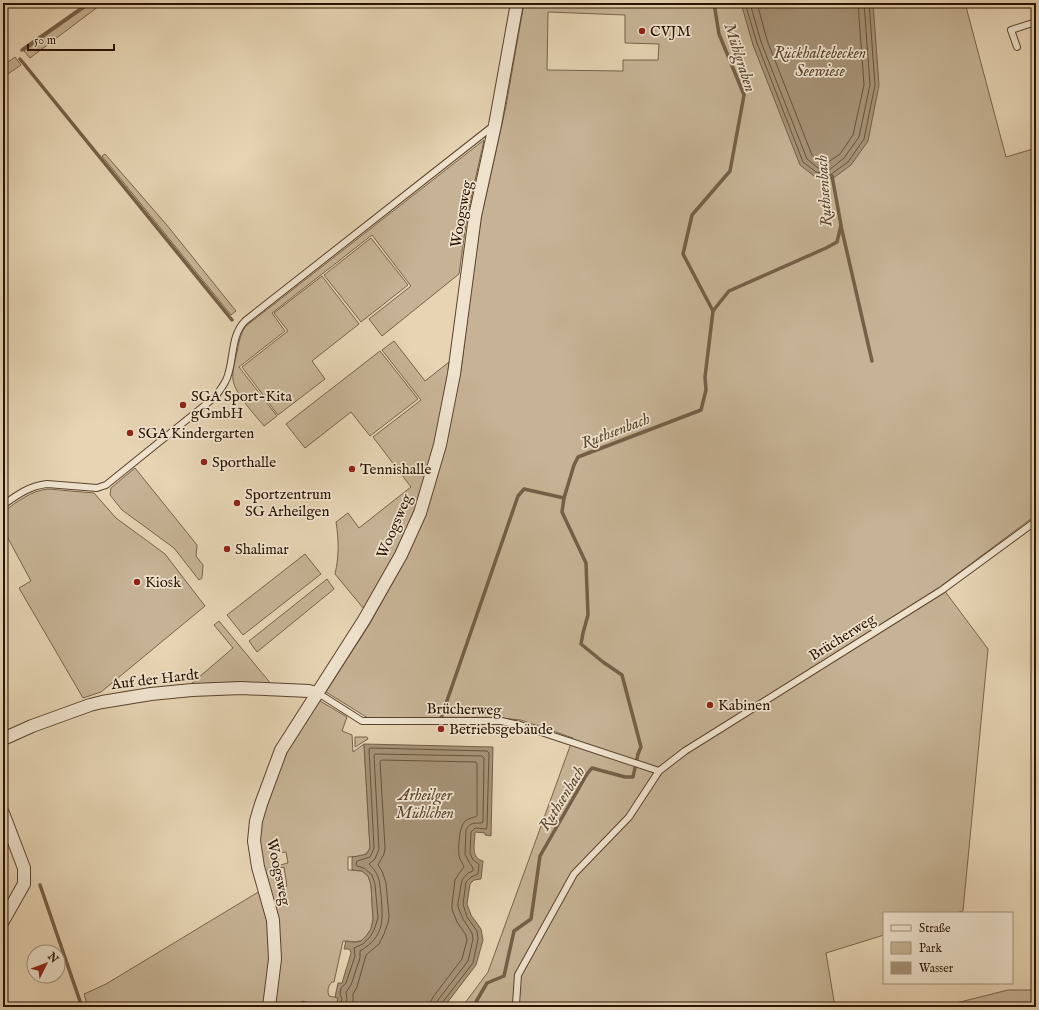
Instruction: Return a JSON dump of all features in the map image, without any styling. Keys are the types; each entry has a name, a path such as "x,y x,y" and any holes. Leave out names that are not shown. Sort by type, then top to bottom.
{"street":[{"name":"Woogsweg","path":"269,1007 275,959 273,920 258,867 254,841 256,821 281,750 364,620 401,555 420,513 440,445 452,382 475,216 496,125 517,3"},
{"name":"Auf der Hardt","path":"3,738 90,705 151,694 192,690 241,688 309,691 318,693"},
{"path":"3,813 24,868 24,884 3,921"}],"lane":[{"path":"1017,48 1011,30 1036,22"},
{"path":"3,506 24,491 39,485 47,484 97,488 106,485 215,397 224,385 228,375 236,336 239,329 246,321 496,125"},
{"name":"Brücherweg","path":"517,1007 518,975 574,874 629,817 659,772 685,751 942,590 1036,521"},
{"name":"Brücherweg","path":"318,693 362,721 501,721 520,725 659,772"}],"green space":[{"path":"92,3 103,3 30,58 24,51"},
{"path":"524,3 965,3 1006,157 1036,148 1036,515 941,586 988,649 963,911 883,912 883,935 826,953 835,1007 462,1007 488,972 573,738 521,720 500,718 368,718 326,692 369,625 406,559 445,447 461,370 481,218 506,106","holes":["548,12 625,15 625,43 659,44 658,60 623,60 623,71 547,70"]},
{"path":"15,57 21,65 5,76 3,73 3,66"},
{"path":"484,140 467,217 459,274 382,336 369,319 411,286 372,235 272,313 285,331 239,367 277,416 264,426 241,398 237,392 233,380 233,370 239,342 242,332 246,326"},
{"path":"105,154 166,224 236,311 231,315 102,156"},
{"path":"371,238 408,285 361,322 324,275"},
{"path":"322,276 359,324 312,361 325,379 278,415 242,367 288,331 274,313"},
{"path":"394,341 425,381 449,362 448,373 435,443 414,511 395,553 364,609 335,574 338,548 336,522 348,513 359,528 411,487 373,437 421,400 382,350"},
{"path":"380,351 418,399 370,436 351,412 305,448 286,424"},
{"path":"135,468 197,545 196,556 203,565 202,578 199,580 174,548 122,510 110,495 111,488"},
{"path":"48,489 94,493 116,518 165,554 205,606 101,692 83,698 19,588 31,581 3,529 3,512 35,492"},
{"path":"305,554 321,574 243,635 227,615"},
{"path":"327,579 334,589 257,652 249,641"},
{"path":"219,621 272,685 240,682 191,684 233,648 214,625"},
{"path":"317,700 347,717 342,731 352,735 353,752 364,744 370,848 363,855 348,857 348,870 362,871 368,876 371,885 373,920 371,929 361,941 343,941 334,982 332,982 328,990 329,996 338,998 336,1007 327,1007 302,1001 301,1007 88,1007 84,994 106,984 260,891 263,864 259,840 263,812 286,752","holes":["286,852 288,863 280,865 277,853","284,867 287,886 280,887 276,869"]},
{"path":"355,737 367,737 368,739 355,747"},
{"path":"1008,990 1036,990 1036,1007 940,1007"}],"water":[{"name":"Rückhaltebecken Seewiese","path":"741,3 873,3 879,85 868,141 851,165 832,179 814,176 800,165 753,45"},
{"name":"Arheilger Mühlchen","path":"364,744 493,747 491,836 485,835 485,833 475,832 474,850 476,857 483,861 481,879 474,880 470,884 467,904 471,915 481,929 483,940 476,965 444,1007 336,1007 338,998 335,997 338,983 342,983 351,953 350,950 344,949 346,941 361,941 371,929 373,920 371,885 368,876 362,871 352,870 352,857 367,854 370,848"}],"waterway":[{"path":"22,50 89,3"},
{"name":"Mühlgraben","path":"713,311 683,254 692,215 730,171 744,95 719,34 714,3"},
{"path":"20,59 232,320"},
{"name":"Ruthsenbach","path":"473,1007 487,983 504,976 514,931 531,919 540,856 587,774 592,768 625,777 633,777 641,747 622,675 581,644 588,615 586,563 562,512 564,498 574,465 578,457 701,410 706,390 705,377 713,311 729,291 837,242 841,225 832,176"},
{"path":"841,226 872,361"},
{"path":"441,718 518,496 524,489 564,498"},
{"path":"40,885 82,1007"}],"place":[{"name":"CVJM","path":"642,31"},
{"name":"SGA Sport-Kita gGmbH","path":"183,405"},
{"name":"SGA Kindergarten","path":"130,433"},
{"name":"Sporthalle","path":"204,462"},
{"name":"Tennishalle","path":"352,469"},
{"name":"Sportzentrum SG Arheilgen","path":"237,503"},
{"name":"Shalimar","path":"227,549"},
{"name":"Kiosk","path":"137,582"},
{"name":"Kabinen","path":"710,705"},
{"name":"Betriebsgebäude","path":"441,729"}]}
